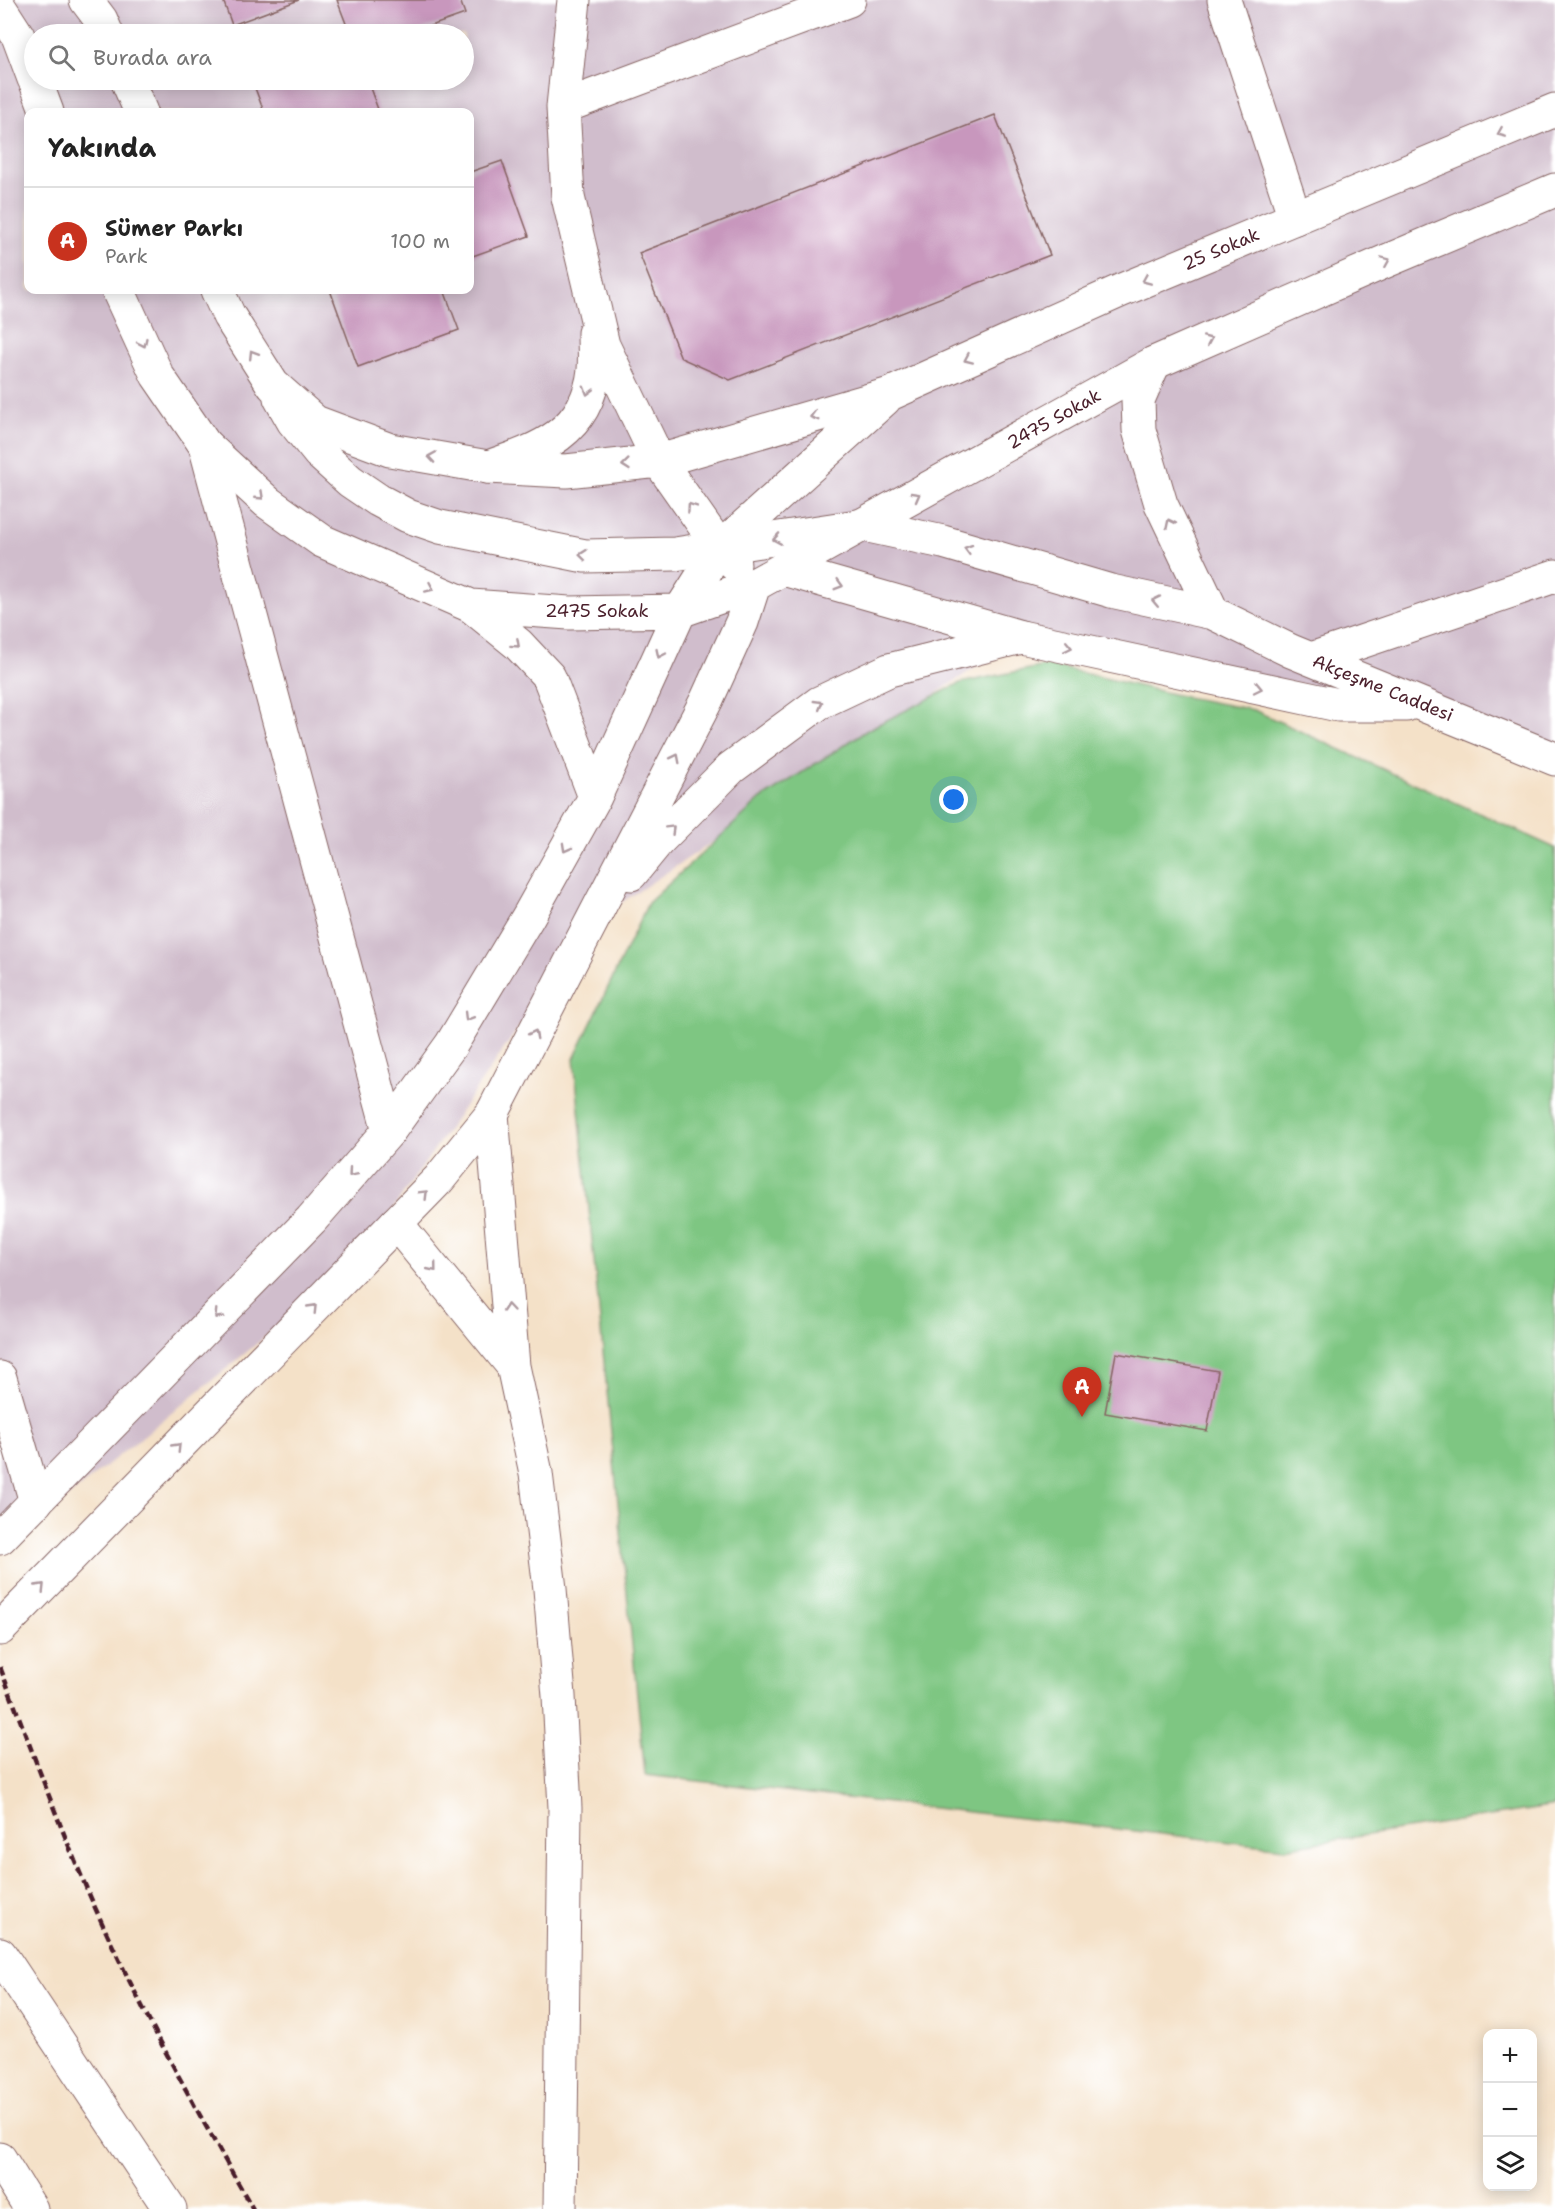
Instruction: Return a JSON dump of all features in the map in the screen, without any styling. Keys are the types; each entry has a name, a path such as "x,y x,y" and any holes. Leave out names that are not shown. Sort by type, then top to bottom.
{"main road":[{"path":"87,0 103,24"},
{"path":"0,1629 439,1179 492,1114 706,699 742,622 754,585 720,548 659,461 603,345 594,313 568,197 563,107 574,0"},
{"path":"563,107 849,0"},
{"path":"1224,0 1295,218"},
{"path":"0,8 18,36 24,51"},
{"path":"39,90 46,108"},
{"path":"131,90 139,108"},
{"name":"25 Sokak","path":"890,394 1122,290 1555,110"},
{"path":"1214,613 1161,504 1139,430 1138,400 1154,363 1555,190"},
{"name":"2475 Sokak","path":"120,294 158,375 206,445 267,502 322,541 471,606 569,613 680,611 754,585 1154,363"},
{"path":"219,294 229,316 293,421 319,453 350,480 378,500 429,524 585,556 675,554 864,525"},
{"path":"488,467 533,451 575,422 585,402 594,371 594,313"},
{"path":"273,386 315,422 390,450 488,467 566,471 659,461 890,394"},
{"path":"0,1538 311,1220 389,1131 451,1045 528,917 595,797 680,611 720,548 890,394"},
{"path":"206,445 389,1131"},
{"name":"Akçeşme Caddesi","path":"864,525 943,542 1112,591 1214,613 1311,659 1555,759"},
{"path":"783,569 1022,637 1338,705 1423,705"},
{"path":"1311,659 1555,576"},
{"path":"471,606 518,644 549,677 595,797"},
{"path":"592,922 658,841 731,768 819,703 889,670 1022,637"},
{"path":"492,1114 513,1366 536,1473 550,1589 559,1696 565,1808 560,2209"},
{"path":"396,1223 513,1366"},
{"path":"0,1378 36,1502"},
{"path":"0,1954 170,2209"},
{"path":"0,2159 31,2209"}],"shaded area":[{"path":"0,0 1555,0 1555,759 1423,705 1021,637 592,922 354,1265 0,1552"}],"green space":[{"path":"1049,665 1181,696 1254,710 1555,848 1555,1806 1284,1848 645,1775 574,1059 648,903 761,799 869,729 960,683"}],"building":[{"path":"223,0 299,0 235,24 232,24"},
{"path":"337,0 460,0 465,14 436,24 346,24"},
{"path":"256,90 371,90 378,108 262,108"},
{"path":"995,115 1050,255 730,380 681,358 639,253"},
{"path":"502,161 529,236 474,256 474,171"},
{"path":"331,294 446,294 459,330 358,367"},
{"path":"1116,1353 1218,1371 1207,1431 1105,1413"}],"railway":[{"path":"0,1667 63,1833 104,1928 165,2051 253,2209"}],"place":[{"name":"Sümer Parkı","path":"1082,1417"}]}
